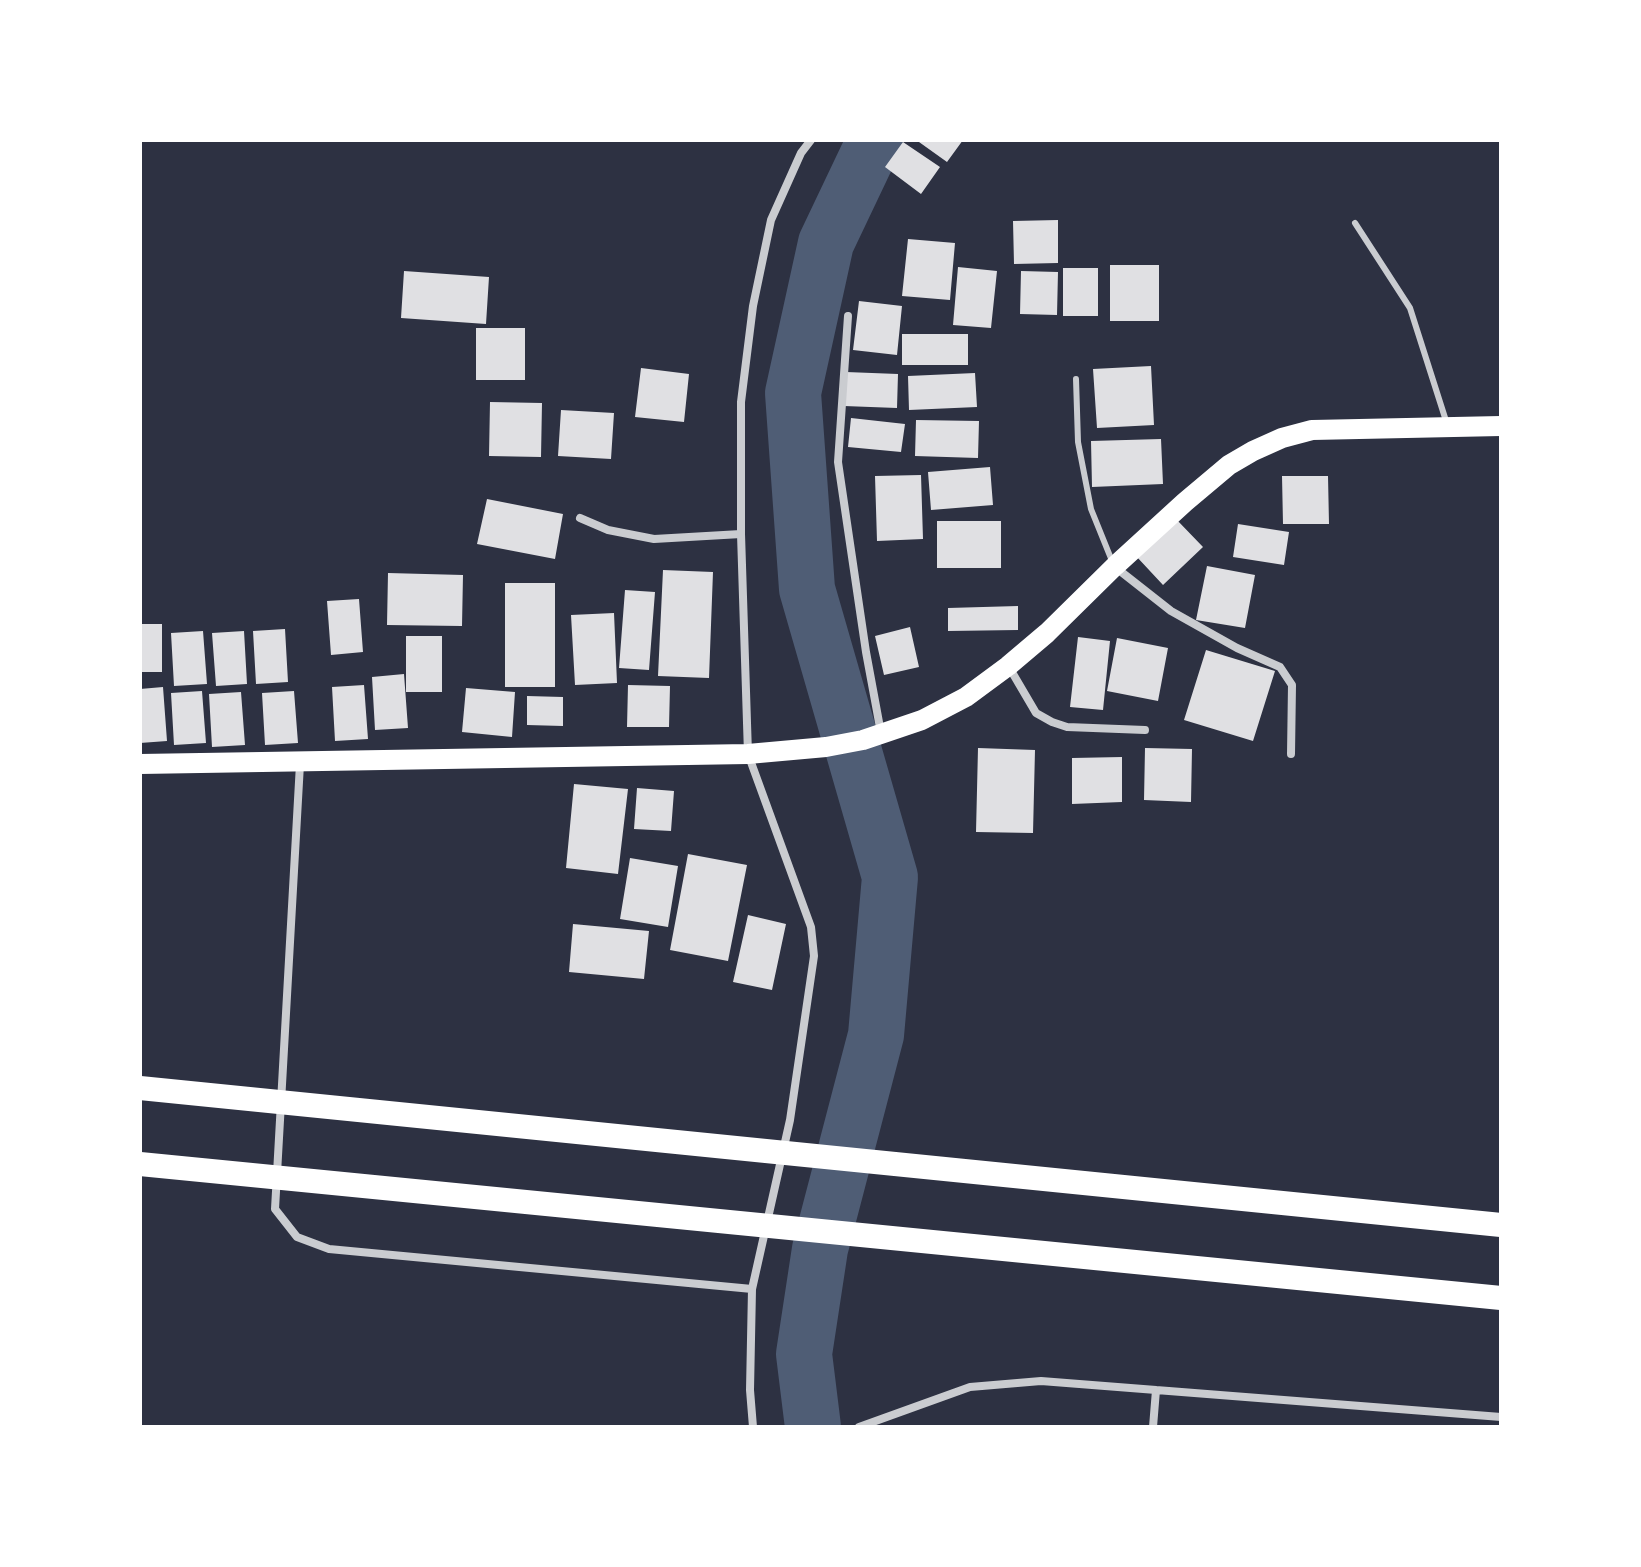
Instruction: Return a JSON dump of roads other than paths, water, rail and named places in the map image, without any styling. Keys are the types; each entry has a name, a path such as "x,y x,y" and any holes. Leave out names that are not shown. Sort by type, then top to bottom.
{"highway":[{"path":"140,1088 1501,1225"},
{"path":"140,1164 1501,1298"}],"main road":[{"path":"140,764 748,754 872,737 933,715 966,697 1047,633 1115,566 1229,465 1282,438 1312,430 1501,426"}],"street":[{"path":"753,1427 750,1390 752,1289 790,1120 814,956 811,927 748,754 741,534 741,402 753,306 771,220 801,153 811,140"},
{"path":"848,316 838,462 866,652 872,737"},
{"path":"580,518 608,530 654,539 741,534"},
{"path":"1115,566 1171,611 1237,648 1280,667 1292,685 1291,754"},
{"path":"1008,666 1036,713 1052,722 1067,727 1145,730"},
{"path":"300,763 275,1209 297,1237 329,1249 752,1289"},
{"path":"859,1427 970,1387 1041,1381 1501,1417"},
{"path":"1153,1427 1156,1390"}],"lane":[{"path":"1355,223 1410,308 1448,428"},
{"path":"1076,379 1078,442 1091,509 1115,566"}],"waterway":[{"path":"813,1427 804,1354 820,1249 876,1035 890,877 807,589 793,393 826,243 875,140"}]}
